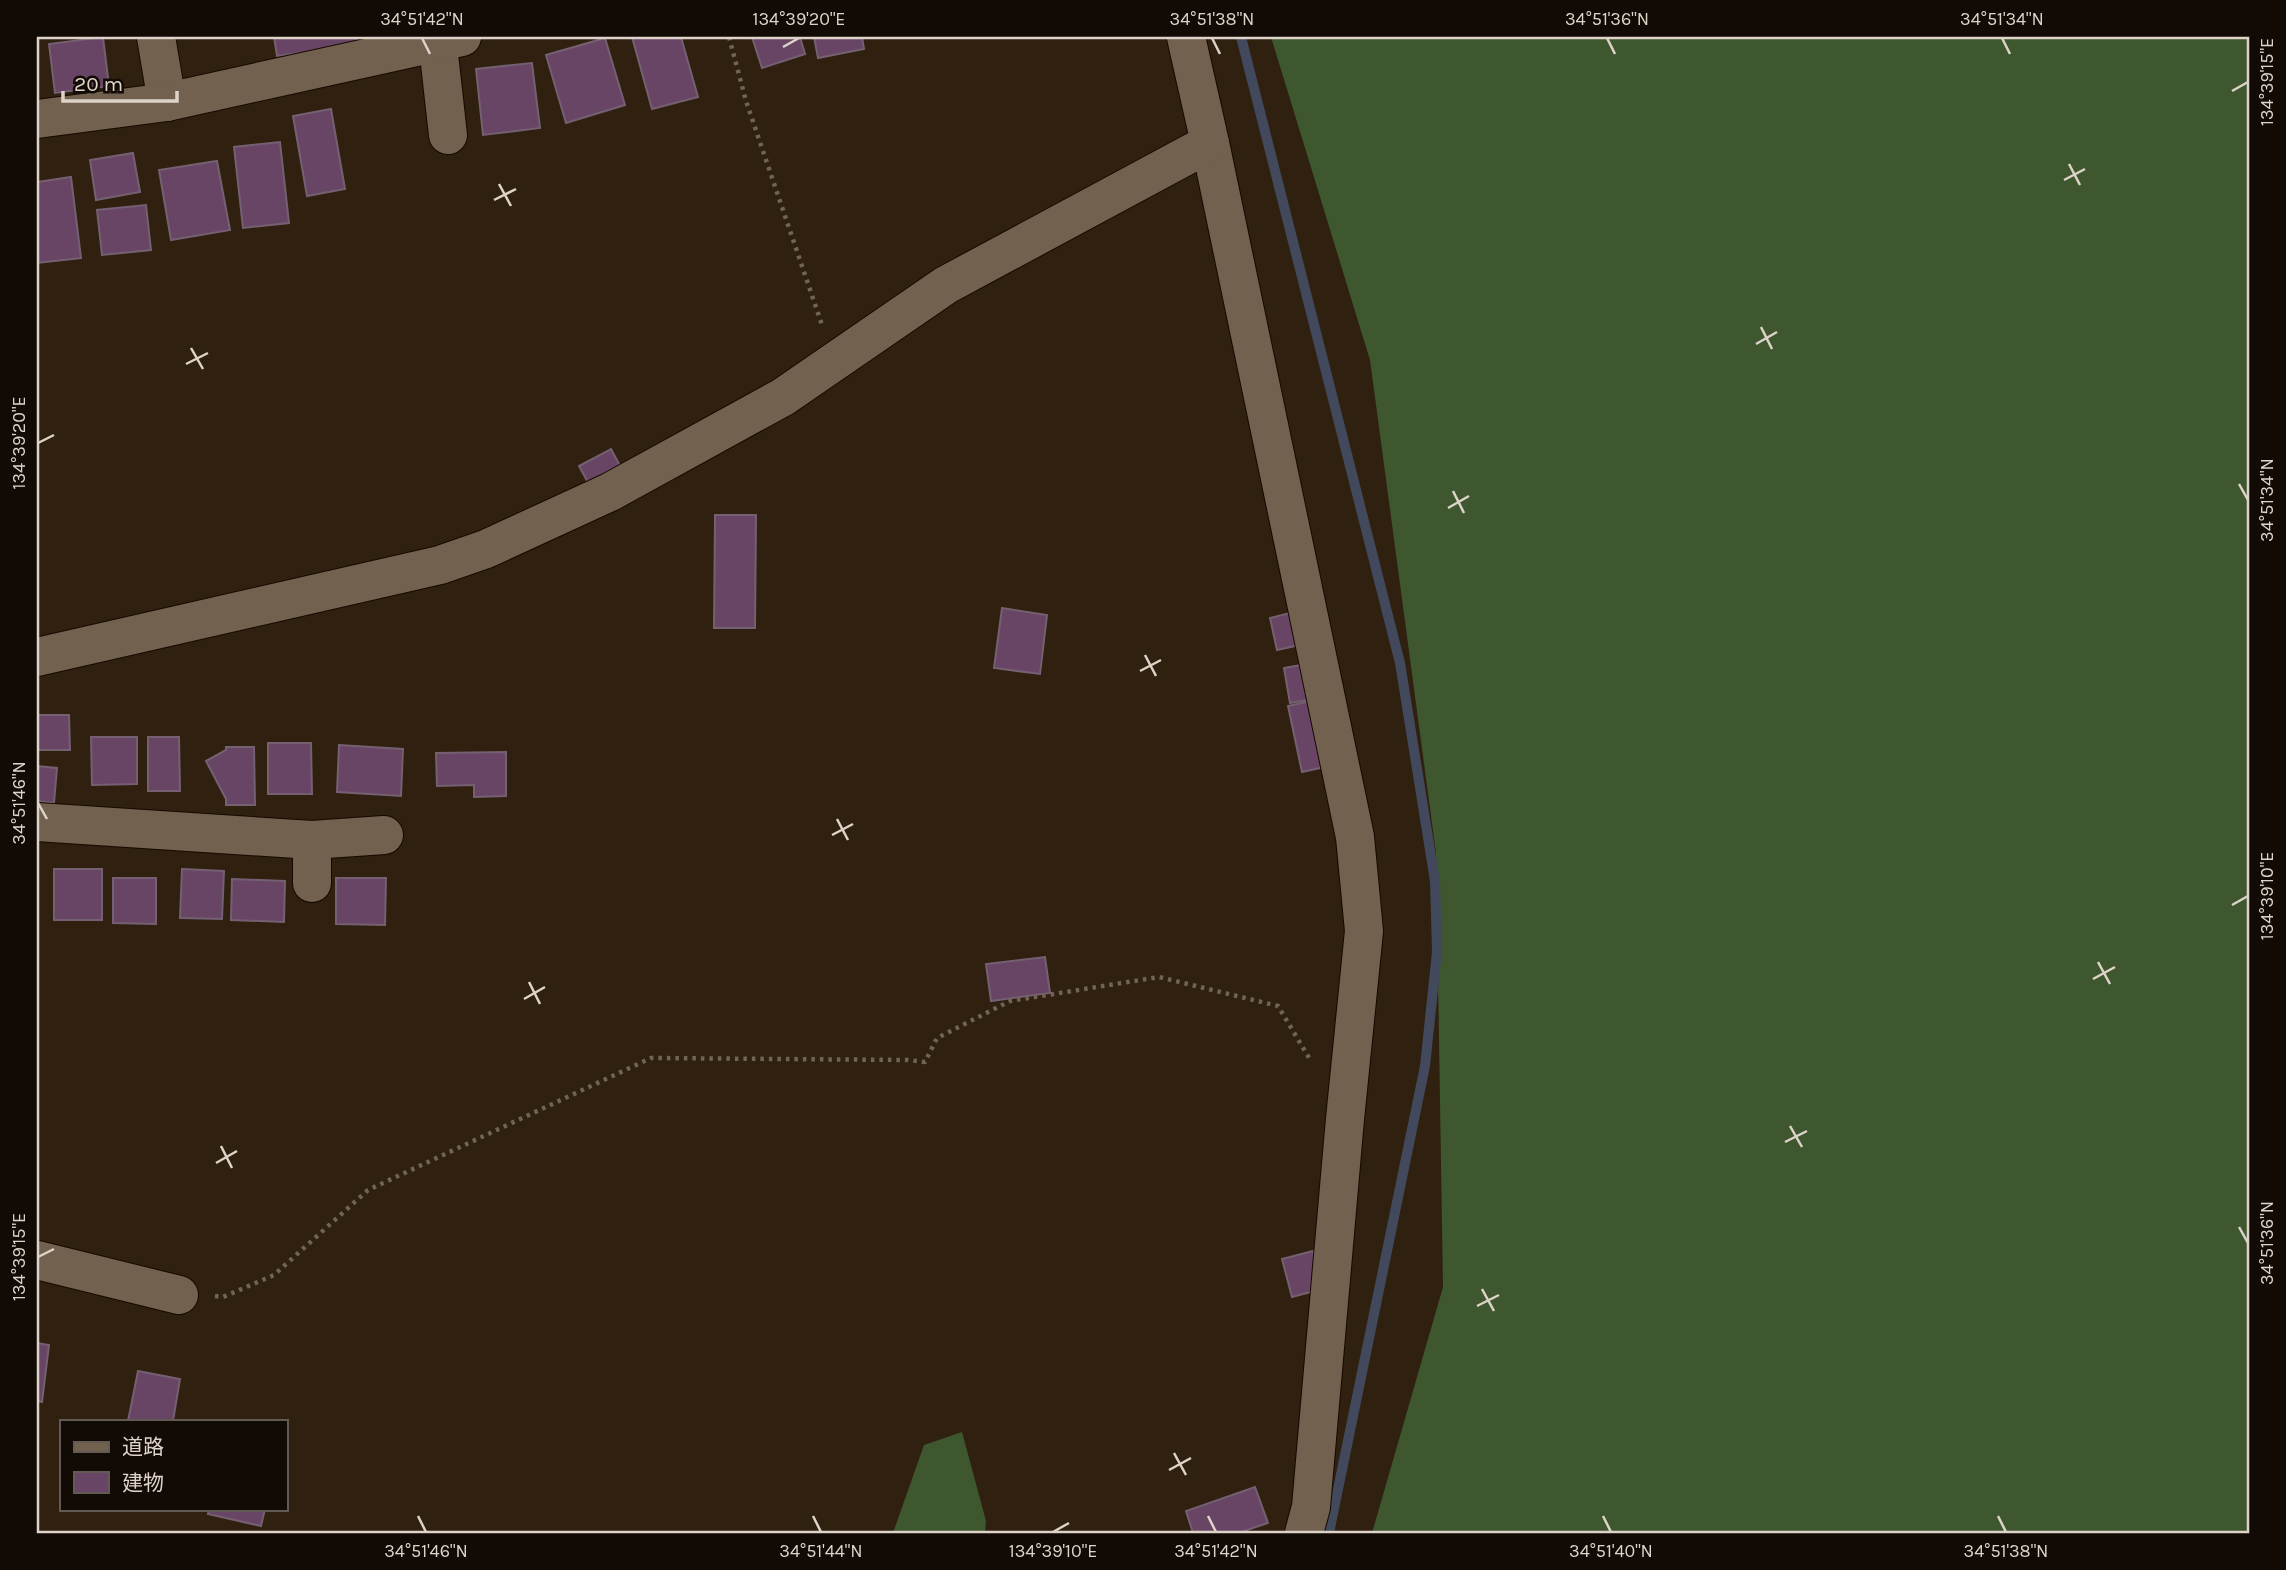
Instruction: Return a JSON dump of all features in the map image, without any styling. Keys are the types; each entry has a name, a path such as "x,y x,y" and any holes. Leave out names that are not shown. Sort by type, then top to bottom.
{"street":[{"path":"156,37 167,102"},
{"path":"1186,37 1354,836 1364,931 1311,1507 1304,1533"},
{"path":"37,119 167,102 446,39 448,135"},
{"path":"37,657 440,565 486,549 610,492 783,397 946,285 1210,142"},
{"path":"37,822 312,840 384,835"},
{"path":"312,840 312,883"},
{"path":"37,1260 179,1295"}],"path":[{"path":"729,37 746,102 835,362"},
{"path":"179,1295 223,1297 274,1275 368,1190 650,1058 925,1062 937,1038 1010,1001 1160,977 1278,1006 1311,1063"}],"green space":[{"path":"1271,37 2249,37 2249,1533 1372,1533 1443,1287 1436,853 1370,360"},
{"path":"962,1432 986,1521 985,1533 893,1533 924,1445"}],"building":[{"path":"103,37 109,86 55,93 49,44"},
{"path":"274,37 356,37 358,46 277,56"},
{"path":"632,37 681,37 698,97 652,109"},
{"path":"752,37 800,37 805,54 762,68"},
{"path":"814,37 862,37 864,49 818,58"},
{"path":"605,38 625,105 566,123 546,55"},
{"path":"532,63 540,128 483,135 476,69"},
{"path":"331,109 345,189 307,196 293,116"},
{"path":"280,142 289,223 243,228 234,147"},
{"path":"133,153 140,192 96,200 90,160"},
{"path":"217,161 230,230 171,240 159,170"},
{"path":"71,177 81,258 37,263 37,182"},
{"path":"146,205 151,250 102,255 97,210"},
{"path":"611,449 626,477 594,494 579,466"},
{"path":"715,515 756,515 755,628 714,628"},
{"path":"1002,608 1047,615 1040,674 994,668"},
{"path":"1302,610 1309,643 1277,650 1270,618"},
{"path":"1312,663 1319,698 1290,703 1284,668"},
{"path":"1320,699 1334,765 1302,772 1288,706"},
{"path":"37,715 69,715 70,750 37,750"},
{"path":"91,737 137,737 137,784 92,785"},
{"path":"148,737 179,737 180,791 148,791"},
{"path":"268,743 311,743 312,794 268,794"},
{"path":"339,745 403,749 401,796 337,792"},
{"path":"226,747 254,747 255,805 226,805 226,799 206,761 226,750"},
{"path":"506,752 506,796 474,797 474,785 437,786 436,753"},
{"path":"37,766 57,768 54,803 37,801"},
{"path":"54,869 102,869 102,920 54,920"},
{"path":"182,869 224,871 222,919 180,918"},
{"path":"113,878 156,878 156,924 113,923"},
{"path":"336,878 386,878 385,925 336,924"},
{"path":"232,879 285,881 284,922 231,920"},
{"path":"1045,957 1050,993 991,1001 986,964"},
{"path":"1313,1251 1322,1289 1292,1297 1282,1259"},
{"path":"37,1343 49,1345 42,1402 37,1401"},
{"path":"138,1371 180,1379 173,1420 128,1420"},
{"path":"1255,1487 1268,1523 1238,1533 1193,1533 1186,1511"},
{"path":"209,1510 265,1510 261,1526 208,1514"}],"waterway":[{"path":"1241,37 1400,663 1435,881 1437,952 1425,1066 1329,1533"}]}
